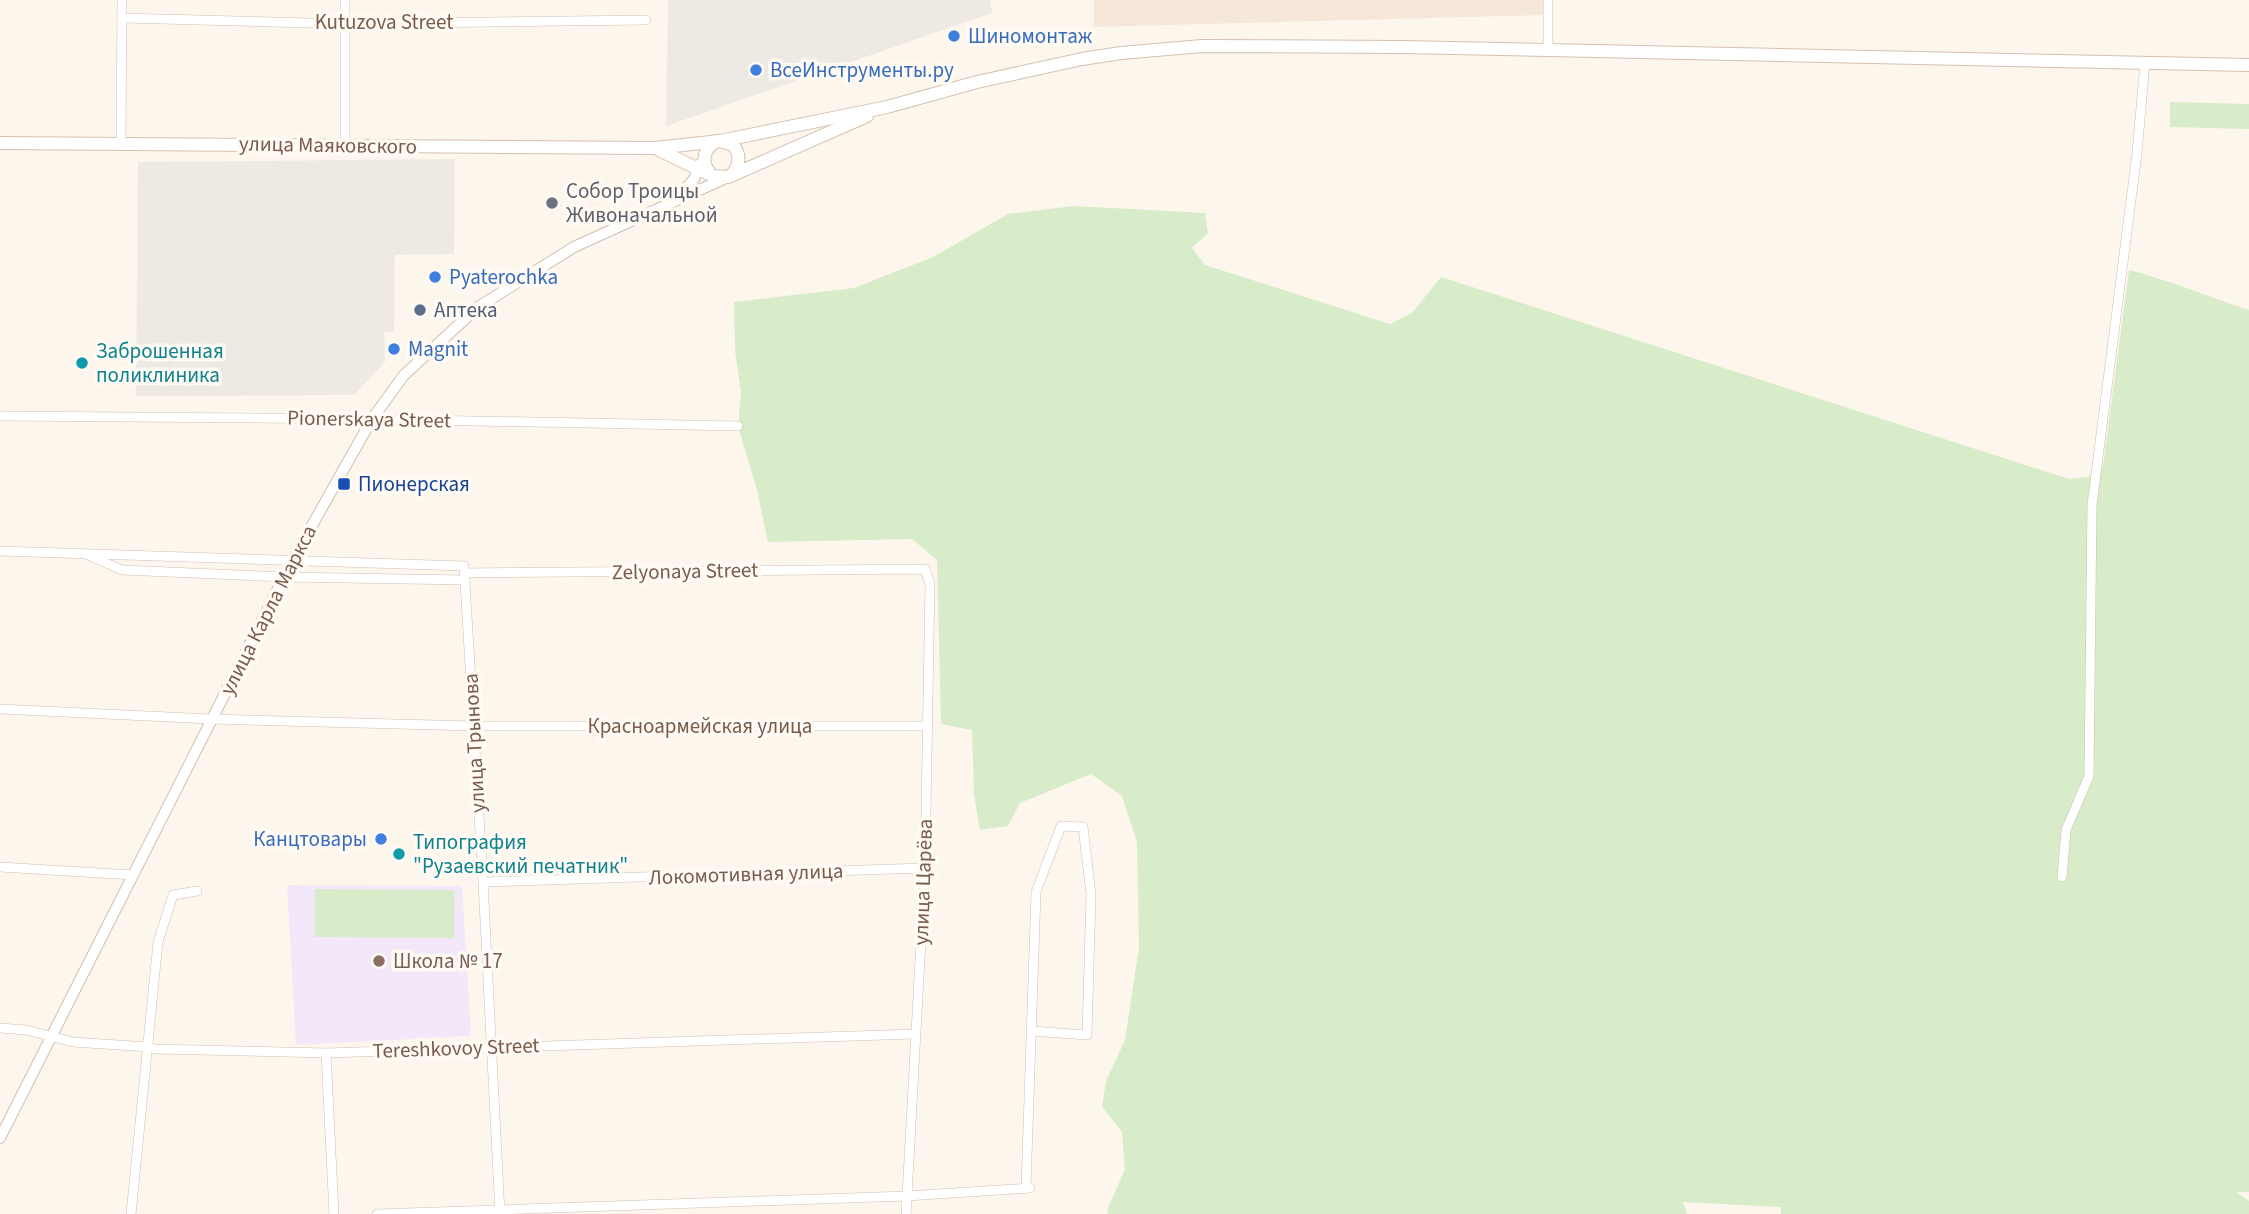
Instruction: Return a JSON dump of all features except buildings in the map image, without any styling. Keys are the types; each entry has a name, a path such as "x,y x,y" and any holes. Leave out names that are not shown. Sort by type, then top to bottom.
{"main road":[{"path":"887,107 1021,71 1121,53 1250,46 2249,65"},
{"name":"улица Маяковского","path":"0,143 655,148 718,141 887,107"},
{"name":"улица Карла Маркса","path":"729,177 887,107"},
{"path":"718,141 733,145 739,155 737,168 729,177 713,176 704,170 708,147 718,141"},
{"name":"улица Маяковского","path":"655,148 704,170"}],"street":[{"path":"121,143 122,0"},
{"path":"345,0 345,145"},
{"path":"1548,0 1548,51"},
{"name":"Kutuzova Street","path":"122,18 345,24 646,20"},
{"path":"2062,877 2066,830 2089,776 2092,505 2137,153 2145,62"},
{"name":"улица Карла Маркса","path":"672,203 704,170"},
{"name":"улица Карла Маркса","path":"0,1138 292,561 372,419 404,375 478,307 574,247 729,177"},
{"name":"Pionerskaya Street","path":"0,415 738,426"},
{"name":"Zelyonaya Street","path":"0,551 292,561 464,573"},
{"name":"Zelyonaya Street","path":"83,553 122,569 285,577 906,568"},
{"name":"улица Царёва","path":"906,568 925,569 930,584 925,868 906,1214"},
{"name":"улица Трынова","path":"464,573 500,1212"},
{"name":"Красноармейская улица","path":"0,709 211,719 473,726 927,726"},
{"path":"377,1214 647,1210 728,1201 907,1196 1028,1188 1031,1031 1036,892 1062,825 1083,827 1091,894 1087,1035 1031,1031"},
{"path":"0,867 133,875"},
{"name":"Локомотивная улица","path":"483,882 925,868"},
{"path":"131,1214 158,942 173,895 197,891"},
{"name":"Tereshkovoy Street","path":"0,1028 26,1030 73,1042 155,1049 327,1053 915,1034"},
{"path":"327,1053 334,1214"},
{"path":"728,1201 729,1214"}],"shaded area":[{"path":"668,0 990,0 992,13 666,126"},
{"path":"1094,0 1548,0 1548,15 1094,27"},
{"path":"455,159 454,254 395,255 394,331 384,332 385,362 354,395 136,396 138,162"},
{"name":"Школа № 17","path":"287,885 462,886 471,1036 296,1045"}],"green space":[{"path":"2170,102 2249,104 2249,129 2170,127"},
{"path":"1074,206 1205,213 1208,233 1192,248 1205,265 1390,324 1412,313 1441,277 2069,479 2096,476 2103,466 2129,270 2249,310 2249,1192 2236,1192 2249,1201 2249,1214 1781,1214 1781,1207 1683,1202 1687,1214 1108,1214 1107,1210 1125,1169 1122,1132 1102,1107 1106,1081 1125,1040 1139,947 1137,842 1122,796 1091,774 1020,803 1008,826 980,830 974,794 972,730 941,724 937,560 912,539 768,542 757,490 738,426 741,393 735,350 734,302 854,288 933,257 1008,214"},
{"path":"315,889 454,890 454,938 315,937"}],"place":[{"name":"Шиномонтаж","path":"954,36"},
{"name":"ВсеИнструменты.ру","path":"756,70"},
{"name":"Собор Троицы Живоначальной","path":"552,203"},
{"name":"Pyaterochka","path":"435,277"},
{"name":"Аптека","path":"420,310"},
{"name":"Magnit","path":"394,349"},
{"name":"Заброшенная поликлиника","path":"82,363"},
{"name":"Пионерская","path":"344,484"},
{"name":"Канцтовары","path":"381,839"},
{"name":"Типография \"Рузаевский печатник\"","path":"399,854"},
{"name":"Школа № 17","path":"379,961"}]}
